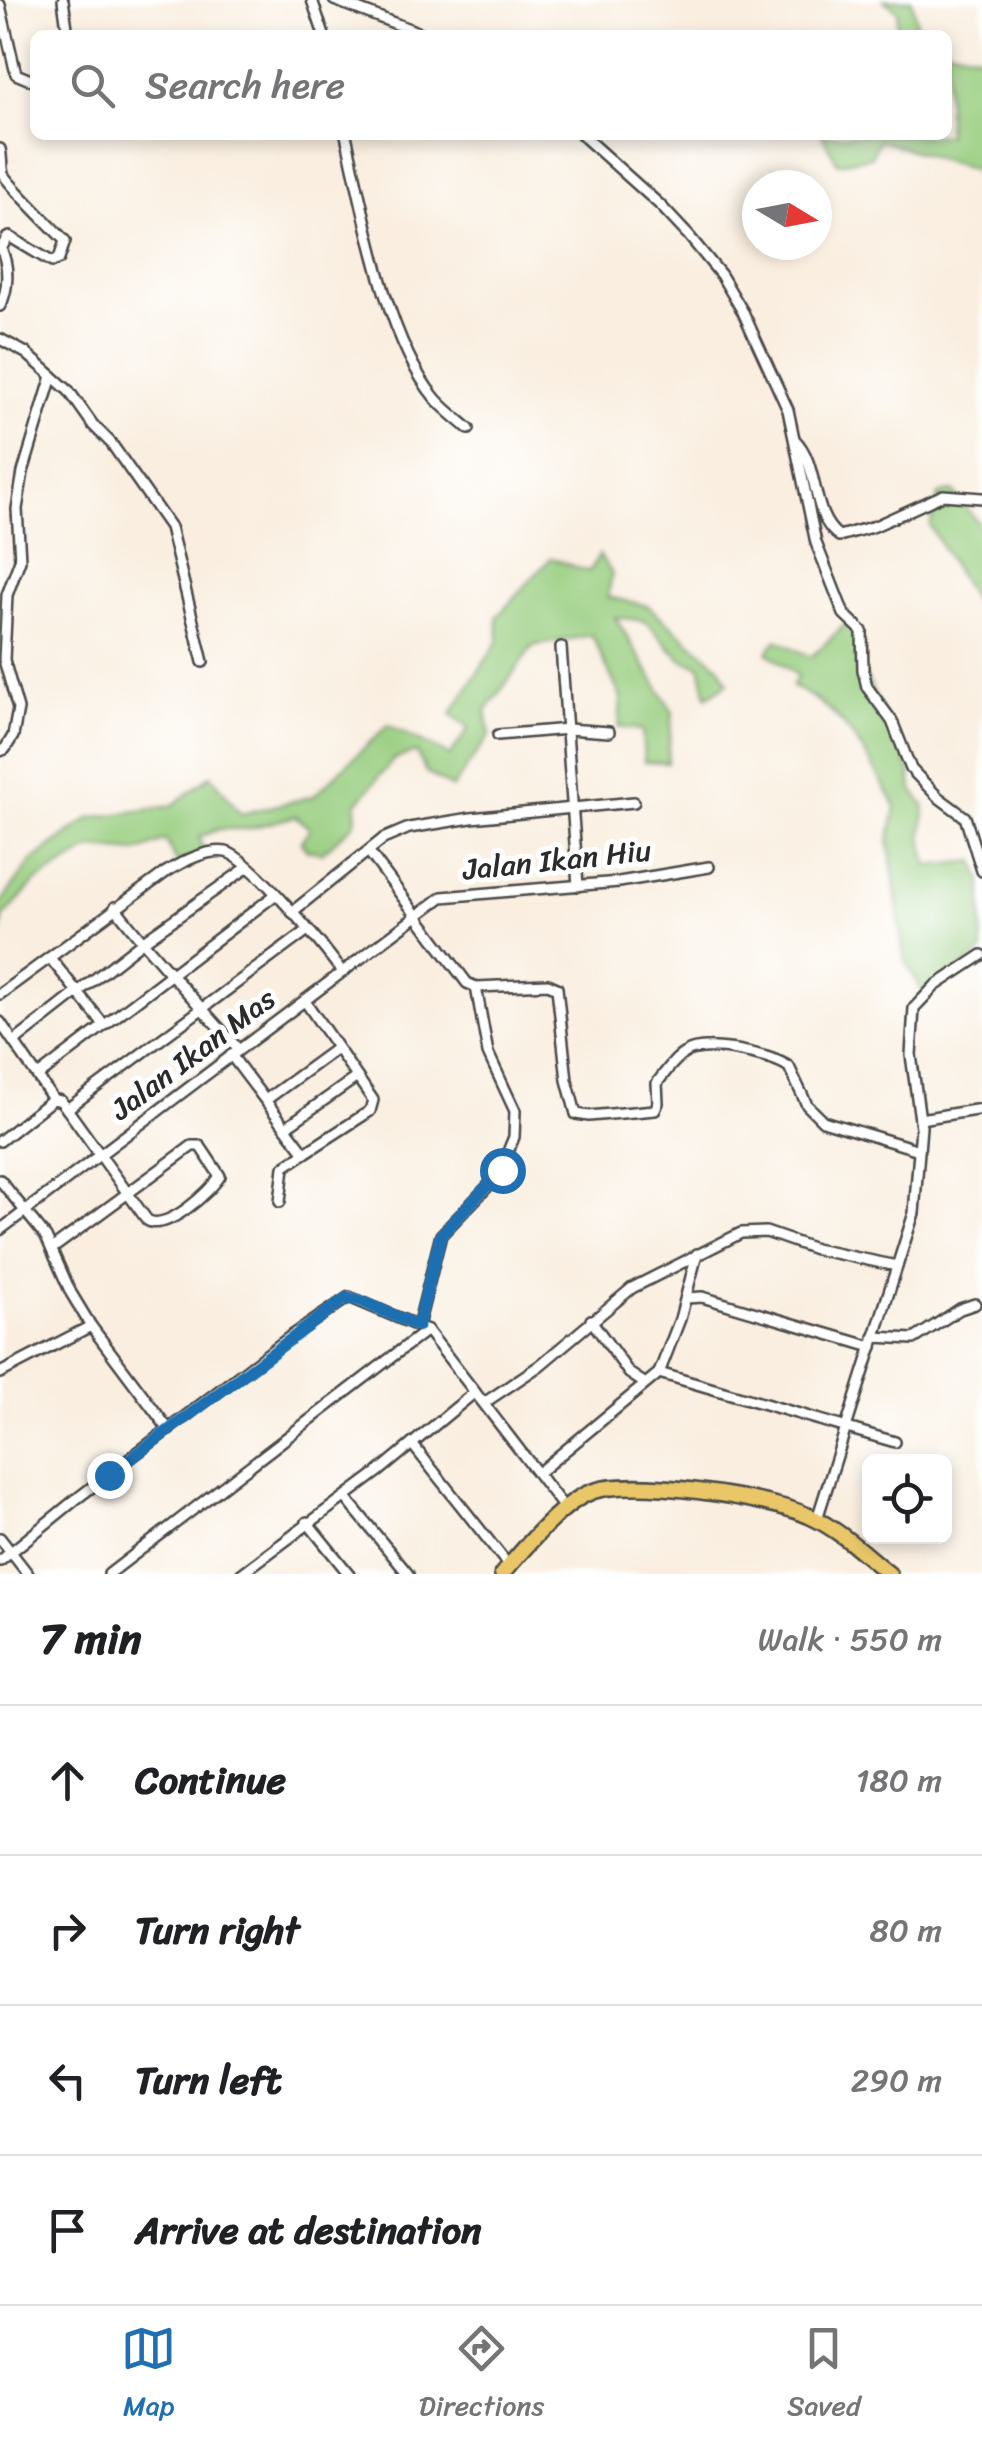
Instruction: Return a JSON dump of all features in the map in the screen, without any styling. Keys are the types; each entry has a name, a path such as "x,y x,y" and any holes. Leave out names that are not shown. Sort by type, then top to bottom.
{"highway":[{"path":"505,1570 582,1496 600,1489 648,1488 776,1504 817,1520 890,1574"}],"street":[{"path":"63,0 67,30"},
{"path":"312,0 322,30"},
{"path":"334,0 411,30"},
{"path":"0,5 16,74 30,80"},
{"path":"347,140 387,295 402,337 435,398 469,429"},
{"path":"588,140 660,205 721,275 742,312 788,410 816,543 844,614 862,631 863,670 868,687 892,720 912,769 938,797 965,817 982,871"},
{"path":"0,149 9,183 41,213 66,246 59,259 52,262 6,238 1,249 7,260 6,294 0,306"},
{"path":"0,340 26,353 69,391 93,425 112,443 170,526 204,662"},
{"path":"0,751 13,736 18,709 4,660 7,595 20,560 17,509 22,472 52,376"},
{"path":"793,438 812,472 824,517 839,536 875,526 943,496 982,498"},
{"path":"816,543 824,517"},
{"path":"560,646 578,886"},
{"path":"498,735 568,729 609,732"},
{"path":"292,912 383,839 408,828 634,802"},
{"path":"0,994 166,872 198,857 224,852 239,858 292,912 342,972"},
{"path":"370,852 465,980 476,987 548,984 557,988 572,1106 580,1116 651,1111 658,1103 658,1083 687,1050 727,1050 786,1064 811,1110 832,1125 919,1150"},
{"path":"14,1042 142,942 248,868"},
{"name":"Jalan Ikan Hiu","path":"416,916 442,897 578,886 709,868"},
{"path":"38,1076 274,895"},
{"path":"115,907 170,976 203,1008 304,1153"},
{"name":"Jalan Ikan Mas","path":"0,1230 416,916"},
{"path":"67,1109 308,930"},
{"path":"817,1520 914,1213 920,1119 910,1042 914,1008 934,986 982,955"},
{"path":"50,958 104,1025"},
{"path":"109,1574 422,1328 441,1235 498,1176 514,1137 515,1110 488,1054 476,987"},
{"path":"280,1202 284,1168 374,1103 304,1001"},
{"path":"0,1022 53,1099 67,1109 99,1156 126,1192 150,1224 171,1220 220,1176 196,1145 126,1192 52,1248"},
{"path":"267,1099 337,1048"},
{"path":"286,1126 357,1077"},
{"path":"0,1141 53,1099"},
{"path":"920,1119 982,1109"},
{"path":"0,1180 27,1210 52,1248 90,1326 169,1430"},
{"path":"484,1404 539,1366 632,1288 741,1233 756,1231 816,1249 897,1266"},
{"path":"538,1472 659,1373 697,1254"},
{"path":"686,1298 702,1297 873,1342 914,1340 960,1309 975,1304"},
{"path":"0,1562 75,1500 346,1298 422,1328 565,1509"},
{"path":"591,1320 630,1373 644,1384"},
{"path":"0,1373 90,1326"},
{"path":"630,1373 634,1393"},
{"path":"659,1373 894,1442"},
{"path":"246,1573 475,1392"},
{"path":"412,1444 505,1570"},
{"path":"345,1497 408,1574"},
{"path":"307,1522 349,1574"},
{"path":"0,1538 28,1574"}],"green space":[{"path":"884,0 912,0 918,30 896,30 898,11"},
{"path":"952,49 982,56 982,172 879,140 952,140"},
{"path":"825,140 879,140 871,157 838,163"},
{"path":"953,491 982,528 982,616 930,526 939,495"},
{"path":"599,555 612,573 608,597 648,606 720,667 728,683 707,697 700,666 681,659 645,621 615,617 673,712 667,763 644,762 642,730 619,727 621,698 592,635 533,646 486,711 490,735 452,788 426,772 416,752 394,759 357,803 355,823 322,853 307,850 301,841 310,829 296,816 247,829 219,829 199,837 204,853 177,863 166,840 137,852 92,848 34,883 3,918 0,936 0,904 32,861 90,818 172,806 211,775 241,814 314,796 388,725 450,756 469,728 451,714 499,640 497,617 551,558 589,572"},
{"path":"846,624 858,629 861,667 910,770 912,789 925,807 922,838 928,866 975,861 982,881 982,952 924,994 904,958 889,842 896,807 866,754 841,721 792,687 798,676 767,652 777,640 811,657"}],"route":[{"path":"109,1475 346,1298 418,1326 441,1235 502,1170"}]}
